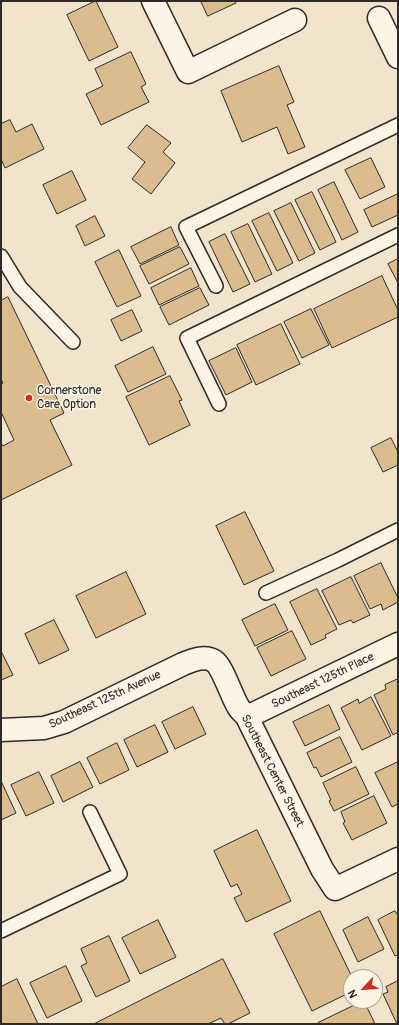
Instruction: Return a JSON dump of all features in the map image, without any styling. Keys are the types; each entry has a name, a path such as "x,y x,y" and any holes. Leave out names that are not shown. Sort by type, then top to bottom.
{"street":[{"path":"154,1 188,72 296,20"},
{"path":"379,18 398,57"},
{"name":"Southeast 125th Place","path":"247,718 398,644"},
{"name":"Southeast Center Street","path":"206,658 214,661 220,669 239,708 247,718 322,869 335,889 398,859"},
{"name":"Southeast 125th Avenue","path":"1,730 44,728 64,722 183,664 195,659 206,658"}],"lane":[{"path":"216,286 186,227 398,125"},
{"path":"219,404 186,338 398,235"},
{"path":"1,256 20,288 73,342"},
{"path":"266,593 338,560 398,530"},
{"path":"1,931 120,874 90,812"}],"building":[{"path":"96,1 118,47 89,61 67,15"},
{"path":"201,1 235,1 236,3 208,16"},
{"path":"131,52 146,84 141,87 149,102 101,125 86,94 103,86 95,69"},
{"path":"279,66 294,102 287,105 305,147 288,154 277,127 242,142 221,91"},
{"path":"10,120 16,132 32,124 44,149 5,168 1,159 1,124"},
{"path":"147,125 171,143 163,152 175,163 151,194 132,179 145,162 128,148"},
{"path":"371,158 385,187 360,199 345,170"},
{"path":"72,171 86,200 57,214 43,185"},
{"path":"334,182 358,232 342,240 318,190"},
{"path":"312,192 336,242 320,250 295,200"},
{"path":"398,194 398,215 372,227 364,210"},
{"path":"291,203 315,253 299,261 274,211"},
{"path":"269,213 293,263 277,271 252,221"},
{"path":"95,216 105,236 85,246 76,226"},
{"path":"248,224 272,274 255,282 231,232"},
{"path":"171,227 179,245 140,264 131,247"},
{"path":"225,234 250,284 233,292 209,242"},
{"path":"180,247 189,264 149,284 140,266"},
{"path":"119,250 141,296 117,307 95,262"},
{"path":"398,259 398,283 388,264"},
{"path":"191,268 199,286 159,305 151,288"},
{"path":"382,276 398,310 398,317 332,348 314,309"},
{"path":"200,288 209,305 169,325 160,307"},
{"name":"Cornerstone Care Option","path":"8,297 64,413 50,420 72,465 1,500 1,443 3,446 14,440 1,412 1,384 3,383 1,379 1,301"},
{"path":"311,309 329,345 302,358 284,322"},
{"path":"132,310 142,331 121,341 111,320"},
{"path":"281,324 300,364 256,385 237,345"},
{"path":"153,347 166,374 128,392 115,366"},
{"path":"236,348 252,382 226,395 209,361"},
{"path":"170,376 182,400 179,401 190,425 149,445 126,397"},
{"path":"391,438 398,452 398,465 383,472 371,448"},
{"path":"245,512 274,571 244,585 216,526"},
{"path":"381,563 398,598 398,602 383,610 381,604 370,609 354,576"},
{"path":"126,572 146,614 96,638 76,596"},
{"path":"351,577 370,615 353,623 351,620 339,625 322,591"},
{"path":"317,589 337,629 325,635 326,638 311,645 290,602"},
{"path":"275,604 288,630 255,646 242,620"},
{"path":"54,620 69,650 39,664 25,634"},
{"path":"292,631 306,659 271,676 257,648"},
{"path":"1,651 13,675 1,680"},
{"path":"398,679 398,732 393,735 374,695 386,689 385,685"},
{"path":"371,697 391,736 362,750 341,708 358,699 359,703"},
{"path":"329,705 340,729 305,746 293,722"},
{"path":"193,707 206,734 175,749 162,722"},
{"path":"155,725 168,752 137,767 124,740"},
{"path":"340,737 352,762 321,777 316,767 314,768 307,753"},
{"path":"117,743 129,770 100,784 87,758"},
{"path":"80,762 93,787 63,802 51,776"},
{"path":"398,762 398,804 392,807 375,773"},
{"path":"356,767 369,794 334,811 329,801 331,800 323,783"},
{"path":"39,772 54,803 26,816 11,785"},
{"path":"1,781 16,813 1,820"},
{"path":"374,796 387,823 352,840 343,823 345,822 341,812"},
{"path":"257,830 291,901 246,922 234,898 242,894 237,884 231,887 214,851"},
{"path":"320,911 348,969 343,969 343,996 312,1011 274,934"},
{"path":"395,911 398,914 398,955 395,956 378,920"},
{"path":"368,917 384,949 358,962 343,930"},
{"path":"158,920 176,957 140,974 122,938"},
{"path":"109,936 130,981 96,997 81,966 87,963 81,949"},
{"path":"223,959 250,1013 228,1024 225,1024 221,1018 208,1024 94,1024"},
{"path":"66,966 82,1001 47,1018 30,983"},
{"path":"17,979 38,1024 1,1024 1,987"},
{"path":"398,981 398,1024 383,994 388,992 386,987"},
{"path":"347,1009 368,1009 375,1024 318,1024"}],"place":[{"name":"Cornerstone Care Option","path":"29,398"}]}
